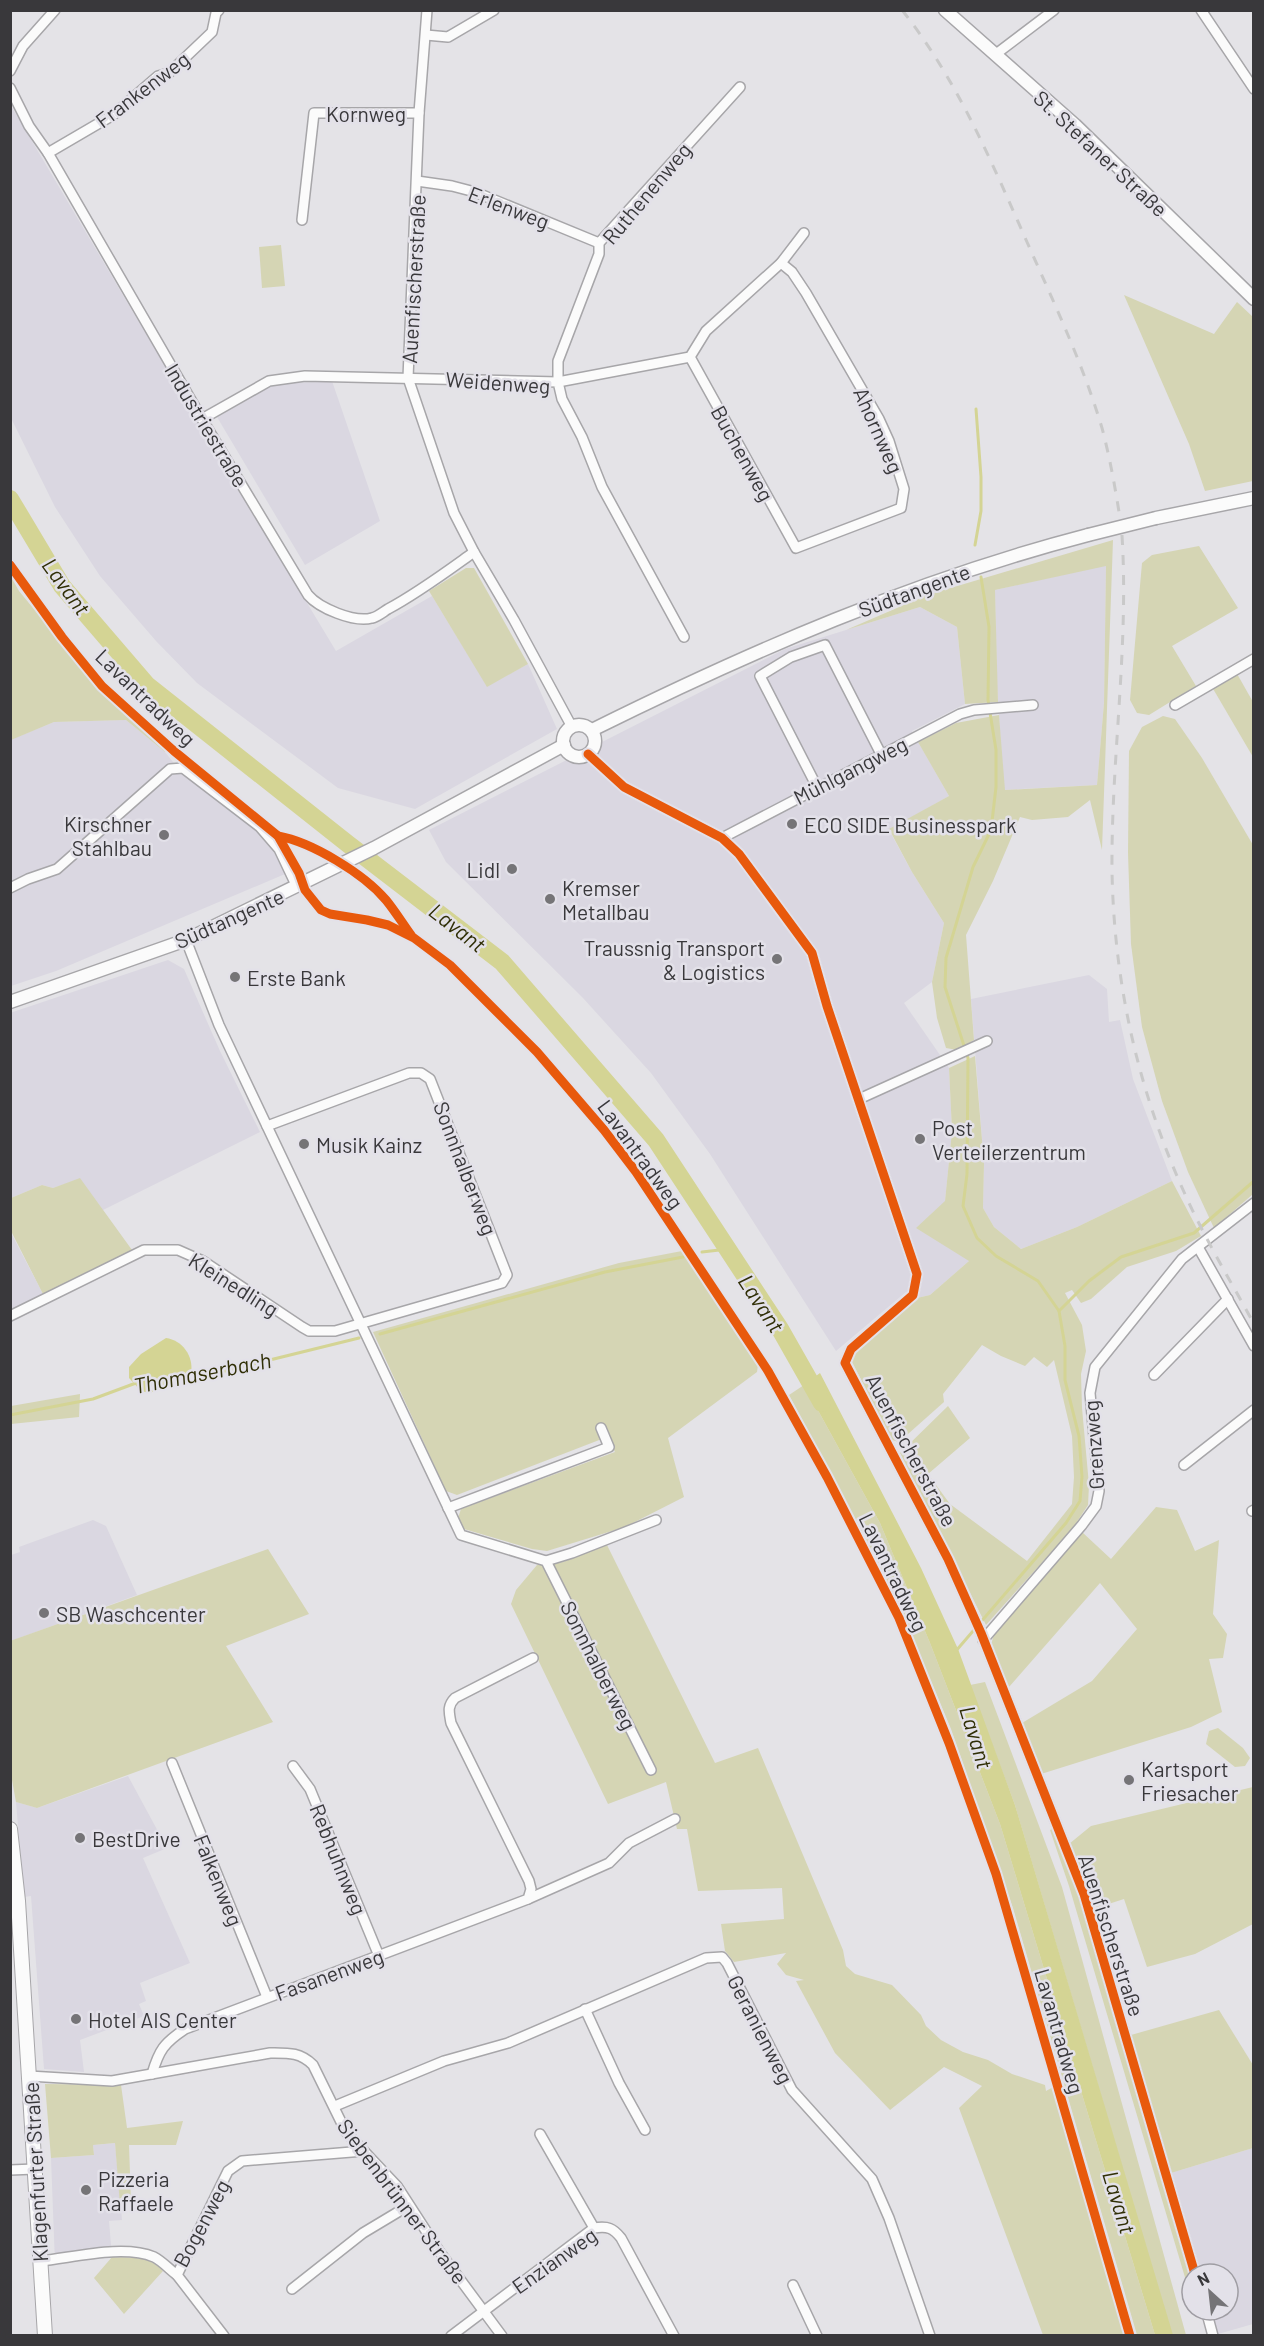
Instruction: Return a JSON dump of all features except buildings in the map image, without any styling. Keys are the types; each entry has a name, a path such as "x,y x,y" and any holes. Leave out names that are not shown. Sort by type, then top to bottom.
{"main road":[{"name":"St. Stefaner Straße","path":"945,10 1075,125 1254,299"},
{"name":"Südtangente","path":"592,730 792,636 936,580 1026,551 1088,535 1254,498"},
{"path":"582,725 592,730 596,740 595,746 588,754 574,756 564,745 564,737 572,727 582,725"},
{"name":"Südtangente","path":"10,1002 186,940 318,877 564,745"},
{"name":"Klagenfurter Straße","path":"10,1829 29,2076 45,2336"}],"street":[{"path":"10,71 23,46 56,10"},
{"name":"Frankenweg","path":"48,153 113,114 158,76 168,73 212,32 219,10"},
{"name":"Auenfischerstraße","path":"428,10 419,113 408,378 454,513 572,727"},
{"path":"426,35 448,38 494,10"},
{"path":"996,54 1054,10"},
{"path":"1201,10 1254,89"},
{"name":"Ruthenenweg","path":"558,382 558,361 600,254 599,243 740,87"},
{"name":"Industriestraße","path":"10,88 29,126 48,153 202,419 315,603 336,613 356,618 372,618 406,599 474,552"},
{"name":"Kornweg","path":"302,220 314,113 419,113"},
{"name":"Erlenweg","path":"417,181 475,192 599,243"},
{"path":"558,382 690,357 706,331 781,263 804,233"},
{"name":"Ahornweg","path":"781,263 792,272 806,293 870,404 889,441 904,489 901,508 796,548"},
{"name":"Buchenweg","path":"690,357 796,548"},
{"name":"Weidenweg","path":"202,419 269,381 305,376 558,382 562,399 582,438 602,487 684,637"},
{"path":"816,787 760,676 781,662 825,645 881,754"},
{"path":"1175,705 1254,659"},
{"name":"Mühlgangweg","path":"722,838 960,714 981,709 1033,705"},
{"name":"Auenfischerstraße","path":"588,754 624,787 722,838 739,854 812,953 827,1006 917,1274 913,1295 850,1349 845,1363 934,1530 974,1618 1084,1894 1191,2262"},
{"path":"10,888 57,869 176,766 183,768 260,827 279,849 297,887"},
{"path":"186,940 219,1025 460,1535 546,1561 656,1520"},
{"path":"859,1099 987,1041"},
{"name":"Sonnhalberweg","path":"267,1126 409,1072 421,1073 435,1086 507,1275 502,1283 488,1288 360,1324"},
{"name":"Grenzweg","path":"982,1636 1082,1525 1096,1506 1099,1491 1090,1393 1095,1367 1182,1259 1254,1203"},
{"path":"1198,1247 1254,1346"},
{"name":"Kleinedling","path":"10,1316 144,1250 178,1250 203,1261 309,1331 335,1331 360,1324"},
{"path":"1154,1375 1228,1299"},
{"path":"1184,1466 1254,1410"},
{"path":"448,1508 609,1448 601,1428"},
{"name":"Sonnhalberweg","path":"546,1561 651,1770"},
{"path":"528,1899 531,1889 529,1881 451,1723 448,1711 455,1698 533,1658"},
{"name":"Falkenweg","path":"172,1763 267,1997"},
{"name":"Rebhuhnweg","path":"293,1766 310,1789 379,1956"},
{"name":"Fasanenweg","path":"152,2074 157,2055 163,2045 185,2029 528,1899 609,1863 629,1843 675,1819"},
{"name":"Geranienweg","path":"335,2106 444,2061 508,2043 706,1958 722,1958 727,1963 792,2090 872,2179 889,2218 930,2336"},
{"path":"585,2009 619,2083 645,2130"},
{"name":"Siebenbrünner Straße","path":"29,2076 112,2081 270,2053 290,2052 307,2059 313,2065 335,2106 346,2132 397,2186 439,2251 502,2336"},
{"path":"540,2134 594,2228"},
{"name":"Bogenweg","path":"40,2261 119,2252 140,2253 155,2258 177,2275 228,2171 242,2161 364,2151"},
{"path":"10,2170 35,2169"},
{"path":"292,2289 363,2233 408,2206"},
{"name":"Enzianweg","path":"451,2336 594,2228 613,2229 621,2238 674,2336"},
{"path":"177,2275 224,2336"},
{"path":"794,2285 817,2336"}],"shaded area":[{"path":"10,104 336,651 432,596 487,686 528,664 557,729 415,809 338,788 197,683 156,641 100,576 55,507 11,418"},
{"path":"281,245 285,286 262,288 259,247"},
{"path":"1124,295 1214,334 1237,302 1253,317 1253,481 1205,491 1189,444"},
{"path":"332,381 380,521 305,565 217,417 272,384"},
{"path":"1113,540 1102,850 1090,800 1068,817 1032,820 1020,817 993,881 966,935 974,1040 957,1050 946,1048 937,1018 932,982 944,923 912,872 889,829 949,796 918,742 956,723 999,715 1005,790 1097,785 1104,703 1106,566 995,590 998,702 965,704 957,627 920,607 846,630 927,595"},
{"path":"1199,546 1238,608 1172,646 1196,686 1149,715 1137,713 1130,700 1142,563 1152,555"},
{"path":"1106,565 1104,703 1097,785 1004,790 997,687 995,590"},
{"path":"466,568 474,568 528,664 487,687 429,591"},
{"path":"10,575 19,591 98,687 166,749 165,752 126,720 54,722 11,740"},
{"path":"920,607 957,627 965,704 912,731 949,796 889,830 944,923 932,982 904,1003 949,1068 952,1131 945,1201 969,1261 930,1295 917,1298 906,1292 836,1351 710,1154 651,1073 583,998 446,862 429,830 785,649"},
{"path":"1236,672 1253,702 1253,757 1212,687"},
{"path":"1163,716 1175,719 1202,758 1253,845 1253,1194 1214,1228 1188,1172 1162,1101 1142,1027 1131,944 1128,853 1129,751 1142,727"},
{"path":"126,720 165,752 181,772 267,838 285,874 56,971 11,986 10,740 54,722"},
{"path":"168,960 184,969 220,1051 260,1132 103,1210 80,1179 53,1188 42,1185 11,1198 10,1013"},
{"path":"1089,975 1107,989 1109,1022 1120,1020 1133,1079 1172,1181 1077,1227 1021,1249 994,1227 983,1208 984,1164 971,999"},
{"path":"975,1056 984,1164 983,1208 994,1227 1021,1249 1077,1227 1172,1181 1201,1236 1176,1251 1127,1267 1091,1299 1081,1303 1072,1290 1065,1293 1082,1325 1086,1351 1081,1374 1089,1485 1088,1505 1073,1528 986,1625 900,1453 948,1406 970,1438 928,1474 950,1504 1027,1561 1072,1504 1074,1477 1072,1436 1054,1360 1047,1367 1034,1357 1025,1366 982,1345 943,1394 944,1402 899,1442 892,1440 852,1362 854,1353 917,1298 930,1295 969,1261 916,1228 945,1201 952,1131 949,1068"},
{"path":"80,1178 132,1250 43,1294 11,1231 11,1198 42,1185 53,1188"},
{"path":"10,1231 43,1294 11,1311 10,1311"},
{"path":"682,1251 758,1365 757,1372 668,1438 684,1497 625,1527 547,1551 532,1549 464,1529 458,1518 461,1509 615,1452 607,1437 457,1495 446,1491 373,1332 619,1263"},
{"path":"804,1385 880,1523 930,1643 1000,1824 1155,2335 1137,2335 1013,1908 951,1729 916,1645 833,1477 789,1395"},
{"path":"80,1394 79,1417 11,1424 11,1406"},
{"path":"1156,1507 1177,1510 1195,1551 1219,1540 1213,1614 1227,1634 1223,1658 1209,1659 1222,1712 1191,1727 1041,1774 1022,1723 1092,1681 1137,1629 1100,1583 1009,1687 991,1645 994,1634 1082,1532 1111,1559"},
{"path":"93,1520 106,1526 137,1595 11,1641 11,1555 20,1552 19,1547"},
{"path":"607,1545 715,1763 758,1748 843,1950 846,1966 855,1974 892,1985 921,2015 926,2026 941,2040 963,2052 988,2060 1012,2074 1045,2085 1046,2091 1055,2086 1125,2335 1043,2335 959,2108 982,2086 944,2067 890,2110 835,2053 796,1981 804,1980 786,1975 777,1964 786,1953 734,1962 725,1951 721,1924 784,1919 782,1888 698,1891 687,1829 677,1829 666,1782 608,1804 511,1604 516,1590 537,1565 563,1562"},
{"path":"268,1549 309,1614 226,1646 273,1722 37,1808 16,1802 10,1769 10,1641"},
{"path":"985,1682 1062,1887 1180,2313 1180,2322 1182,2322 1186,2335 1172,2335 1015,1805 970,1685"},
{"path":"1218,1728 1243,1748 1250,1758 1245,1766 1235,1767 1206,1744 1209,1731"},
{"path":"128,1776 167,1848 143,1858 190,1963 140,1983 146,2001 139,2004 144,2016 80,2040 84,2072 44,2069 31,1896 24,1897 16,1802 37,1808"},
{"path":"1253,1787 1253,1924 1195,1954 1147,1967 1124,1899 1096,1908 1069,1844 1091,1826"},
{"path":"1052,1829 1077,1889 1186,2262 1180,2262 1069,1886 1050,1830"},
{"path":"1219,2010 1253,2065 1253,2148 1171,2173 1131,2035"},
{"path":"45,2084 121,2085 127,2128 183,2121 176,2145 129,2145 131,2203 120,2205 115,2143 93,2145 94,2155 51,2158"},
{"path":"115,2143 122,2220 109,2221 112,2257 55,2264 51,2158 94,2155 93,2145"},
{"path":"1253,2148 1253,2324 1218,2334 1214,2322 1240,2322 1240,2262 1197,2262 1171,2173"},
{"path":"112,2257 145,2260 152,2262 163,2271 124,2314 94,2278"}],"water":[{"path":"166,1338 182,1345 186,1350 191,1361 191,1373 150,1393 141,1391 129,1378 129,1367 141,1354"},
{"path":"820,1373 921,1568 958,1649 1015,1805 1173,2335 1155,2335 1000,1824 930,1643 880,1523 804,1385"}],"waterway":[{"path":"975,545 981,511 976,409"},
{"name":"Lavant","path":"10,499 62,586 147,685 502,962 656,1140 780,1329 822,1403"},
{"path":"955,1652 1066,1523 1080,1501 1082,1477 1079,1436 1065,1380 1065,1346 1059,1311 1038,1281 996,1256 977,1238 963,1206 967,1174 968,1058 945,987 946,958 973,867 991,830 996,787 996,750 988,700 989,627 981,577"},
{"path":"1059,1311 1089,1281 1121,1257 1194,1233 1254,1181"},
{"name":"Thomaserbach","path":"702,1252 728,1249"},
{"name":"Thomaserbach","path":"380,1334 605,1272 683,1257"},
{"name":"Thomaserbach","path":"190,1373 225,1371 359,1338"},
{"name":"Thomaserbach","path":"10,1415 93,1399 136,1383"}],"railway":[{"path":"902,10 940,65 972,122 1068,334 1102,428 1120,518"},
{"path":"1122,535 1124,577 1122,661 1114,787 1112,871 1114,913 1124,995 1142,1075 1168,1154 1200,1225 1254,1324"}],"cycle path":[{"name":"Lavantradweg","path":"10,565 62,637 102,686 174,751 278,836 299,873 305,890 321,910 330,914 388,925 414,938 450,965 537,1052 604,1130 636,1172 768,1371 827,1477 899,1618 949,1743 996,1874 1130,2336"},
{"path":"588,754 624,787 722,838 739,854 812,953 827,1006 917,1274 913,1295 851,1349 845,1363 948,1559 981,1633 1084,1894 1191,2262"},
{"path":"278,836 292,839 321,852 365,880 386,900 411,935"}],"place":[{"name":"ECO SIDE Businesspark","path":"792,824"},
{"name":"Kirschner Stahlbau","path":"164,835"},
{"name":"Lidl","path":"512,869"},
{"name":"Kremser Metallbau","path":"550,899"},
{"name":"Traussnig Transport & Logistics","path":"777,959"},
{"name":"Erste Bank","path":"235,977"},
{"name":"Post Verteilerzentrum","path":"920,1139"},
{"name":"Musik Kainz","path":"304,1144"},
{"name":"SB Waschcenter","path":"44,1613"},
{"name":"Kartsport Friesacher","path":"1129,1780"},
{"name":"BestDrive","path":"80,1838"},
{"name":"Hotel AIS Center","path":"76,2019"},
{"name":"Pizzeria Raffaele","path":"86,2190"}]}
